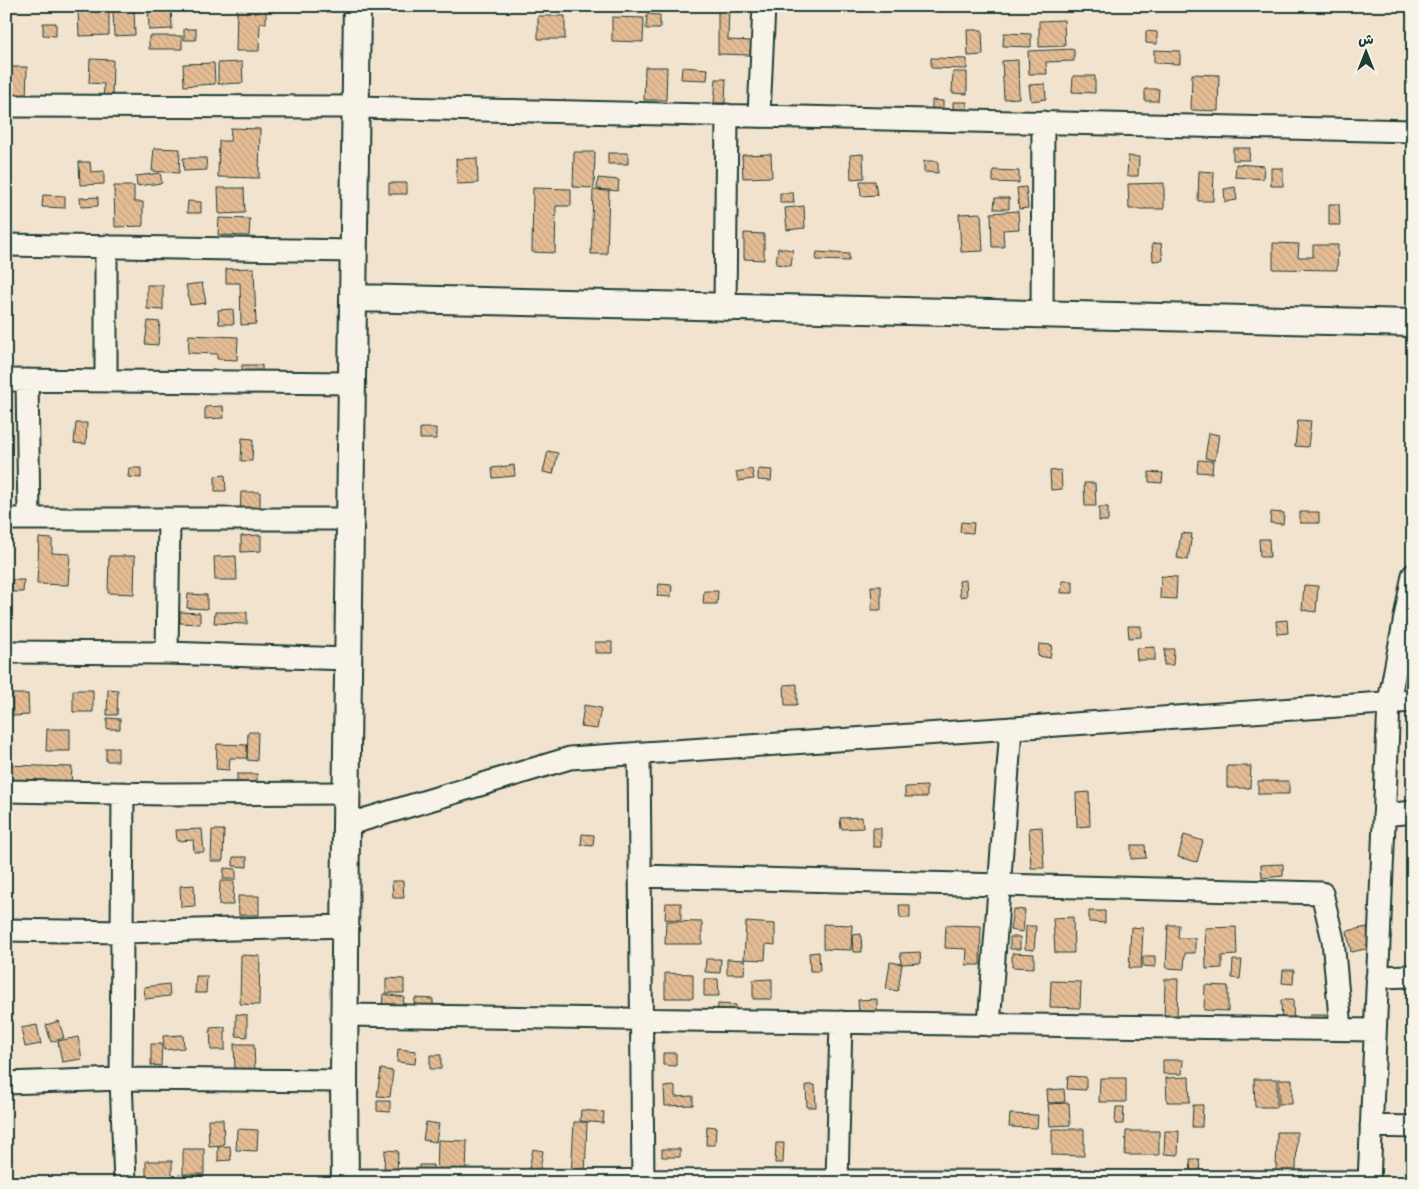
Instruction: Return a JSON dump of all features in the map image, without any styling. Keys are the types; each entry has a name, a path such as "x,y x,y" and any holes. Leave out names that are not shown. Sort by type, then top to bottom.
{"street":[{"path":"357,6 346,825 345,1181 1369,1182 1389,702 1413,575"},
{"path":"760,115 764,6"},
{"path":"6,106 356,107 1413,131"},
{"path":"725,307 727,115"},
{"path":"1042,315 1044,122"},
{"path":"6,245 354,251"},
{"path":"106,246 106,381"},
{"path":"354,298 1413,323"},
{"path":"6,380 352,383"},
{"path":"28,380 29,519"},
{"path":"6,519 350,519"},
{"path":"167,653 169,520"},
{"path":"6,652 167,653 349,659"},
{"path":"346,825 570,758 1413,701"},
{"path":"989,1024 1011,728"},
{"path":"639,753 643,1182"},
{"path":"6,791 347,793"},
{"path":"123,793 121,1078 125,1183"},
{"path":"1384,814 1413,812"},
{"path":"640,876 1322,893 1333,940 1341,1029"},
{"path":"6,930 122,932 346,926"},
{"path":"1377,977 1413,976"},
{"path":"345,1015 1375,1030"},
{"path":"837,1181 841,1022"},
{"path":"6,1084 121,1078 344,1082"},
{"path":"1371,1126 1413,1127"}],"building":[{"path":"148,6 171,6 172,29 149,30"},
{"path":"237,6 266,6 266,23 260,23 259,51 236,51"},
{"path":"718,6 729,6 728,40 751,41 750,55 718,54"},
{"path":"109,10 109,35 79,36 78,11"},
{"path":"134,10 135,35 114,36 113,11"},
{"path":"647,14 660,15 660,29 646,29"},
{"path":"538,16 565,16 565,39 538,39"},
{"path":"612,17 644,18 643,42 612,41"},
{"path":"1064,20 1065,46 1039,47 1039,21"},
{"path":"43,23 56,23 56,36 43,35"},
{"path":"184,29 196,29 196,40 184,40"},
{"path":"967,30 982,30 983,55 968,56"},
{"path":"1146,31 1157,32 1157,44 1146,43"},
{"path":"1004,33 1031,34 1031,47 1003,46"},
{"path":"149,36 182,36 182,49 149,49"},
{"path":"1074,49 1074,61 1046,62 1047,74 1029,74 1028,51"},
{"path":"1154,50 1180,51 1180,64 1154,63"},
{"path":"931,58 967,59 967,69 931,68"},
{"path":"90,59 113,60 112,102 103,102 104,84 89,83"},
{"path":"1018,60 1019,98 1004,99 1002,61"},
{"path":"242,62 243,83 218,84 218,63"},
{"path":"214,63 215,84 184,86 183,64"},
{"path":"8,67 27,67 26,101 8,101"},
{"path":"645,67 667,67 666,100 644,100"},
{"path":"682,67 708,69 707,80 681,79"},
{"path":"953,72 967,72 967,94 952,93"},
{"path":"1192,74 1219,75 1218,111 1191,110"},
{"path":"1073,76 1095,76 1095,93 1072,92"},
{"path":"716,79 726,79 725,103 714,103"},
{"path":"1045,84 1046,99 1031,101 1029,85"},
{"path":"1145,89 1159,89 1158,101 1145,101"},
{"path":"932,100 943,101 943,112 932,112"},
{"path":"953,102 967,102 967,114 953,114"},
{"path":"231,128 260,129 259,178 218,177 219,141 230,141"},
{"path":"154,148 180,149 179,173 152,171"},
{"path":"1233,148 1250,148 1249,160 1233,160"},
{"path":"574,152 595,152 594,188 573,187"},
{"path":"608,153 628,153 628,164 608,164"},
{"path":"771,154 772,177 743,178 742,155"},
{"path":"863,154 864,178 851,179 850,155"},
{"path":"1128,156 1139,157 1138,176 1127,176"},
{"path":"183,158 206,158 207,170 184,171"},
{"path":"477,158 478,183 457,184 456,159"},
{"path":"924,161 938,161 938,173 924,172"},
{"path":"79,162 90,162 91,172 104,171 104,184 80,185"},
{"path":"1236,164 1264,166 1263,179 1235,177"},
{"path":"1271,168 1283,168 1283,186 1271,186"},
{"path":"993,170 1019,171 1019,183 993,182"},
{"path":"1199,171 1214,172 1213,201 1198,201"},
{"path":"160,173 162,183 137,186 136,176"},
{"path":"598,178 619,180 618,191 597,189"},
{"path":"860,181 875,181 877,195 861,196"},
{"path":"389,183 407,183 407,194 389,194"},
{"path":"1164,183 1164,209 1129,209 1128,184"},
{"path":"114,186 134,186 134,202 143,202 143,226 115,227"},
{"path":"1026,187 1028,208 1019,209 1017,188"},
{"path":"1235,187 1237,200 1225,202 1224,189"},
{"path":"218,188 244,188 245,213 219,214"},
{"path":"533,188 571,189 571,206 556,206 555,253 532,252"},
{"path":"593,190 609,191 607,254 591,254"},
{"path":"780,193 793,193 794,203 780,203"},
{"path":"43,195 65,196 65,208 42,207"},
{"path":"98,197 98,206 81,207 80,198"},
{"path":"995,198 1009,198 1009,209 994,209"},
{"path":"188,201 201,202 201,213 187,213"},
{"path":"1329,204 1339,204 1340,225 1329,225"},
{"path":"804,206 805,228 787,230 785,208"},
{"path":"1018,211 1019,229 1003,230 1004,247 992,247 991,213"},
{"path":"981,213 983,251 961,252 959,214"},
{"path":"219,218 250,219 249,236 218,235"},
{"path":"744,233 764,234 764,260 744,259"},
{"path":"1161,243 1163,260 1153,261 1152,244"},
{"path":"1273,243 1299,244 1298,257 1313,257 1313,245 1338,245 1337,270 1273,269"},
{"path":"778,248 793,250 791,266 776,264"},
{"path":"817,252 849,254 849,261 816,260"},
{"path":"254,268 256,324 241,325 240,283 226,283 226,269"},
{"path":"202,283 206,303 190,305 186,285"},
{"path":"147,285 163,285 163,310 147,309"},
{"path":"233,309 234,324 219,324 218,310"},
{"path":"148,321 160,322 158,345 145,344"},
{"path":"189,335 238,337 237,360 217,359 217,354 188,353"},
{"path":"242,365 262,365 262,378 242,377"},
{"path":"223,406 224,418 205,419 205,407"},
{"path":"1298,420 1311,421 1308,447 1295,446"},
{"path":"76,423 87,423 86,444 74,443"},
{"path":"420,428 436,428 436,439 420,439"},
{"path":"1209,433 1219,435 1215,460 1205,458"},
{"path":"242,438 253,439 252,461 241,461"},
{"path":"548,451 558,453 553,474 543,472"},
{"path":"1198,460 1213,461 1212,473 1197,472"},
{"path":"514,465 515,476 493,478 492,468"},
{"path":"129,468 141,468 141,478 128,477"},
{"path":"752,469 754,479 738,481 736,472"},
{"path":"758,469 772,470 771,481 758,480"},
{"path":"1061,470 1062,489 1051,490 1050,471"},
{"path":"1149,472 1163,473 1162,483 1149,482"},
{"path":"225,475 226,491 215,491 215,476"},
{"path":"1084,483 1095,483 1096,506 1085,506"},
{"path":"241,492 260,492 260,514 240,514"},
{"path":"1099,507 1108,507 1108,521 1099,521"},
{"path":"1271,512 1284,513 1283,524 1270,523"},
{"path":"1300,512 1319,512 1319,523 1300,523"},
{"path":"961,522 974,523 973,533 960,532"},
{"path":"1181,533 1192,534 1188,560 1177,558"},
{"path":"261,535 261,551 241,552 241,536"},
{"path":"39,538 52,539 52,553 70,554 68,585 37,584"},
{"path":"1259,539 1269,539 1270,557 1260,557"},
{"path":"109,556 135,556 134,594 108,593"},
{"path":"236,556 237,580 215,580 214,557"},
{"path":"1161,576 1177,577 1176,599 1160,598"},
{"path":"12,580 24,580 23,592 11,592"},
{"path":"966,580 967,596 960,597 959,581"},
{"path":"1062,581 1073,581 1073,593 1061,593"},
{"path":"659,584 672,585 671,597 657,596"},
{"path":"1304,585 1318,586 1316,612 1302,610"},
{"path":"871,586 881,586 881,610 872,610"},
{"path":"704,591 718,591 717,604 703,604"},
{"path":"188,594 207,595 207,609 187,608"},
{"path":"180,612 200,613 200,624 180,623"},
{"path":"215,612 247,612 247,624 214,623"},
{"path":"1287,620 1288,633 1277,634 1276,621"},
{"path":"1128,626 1141,626 1141,637 1129,638"},
{"path":"595,642 612,642 612,653 595,653"},
{"path":"1039,644 1052,645 1050,658 1038,656"},
{"path":"1155,647 1155,660 1137,660 1136,648"},
{"path":"1165,649 1174,649 1173,665 1164,665"},
{"path":"797,684 797,705 785,705 784,685"},
{"path":"108,689 118,690 117,715 107,715"},
{"path":"73,690 93,690 93,712 73,712"},
{"path":"12,694 28,694 29,715 13,716"},
{"path":"584,705 601,708 597,729 581,727"},
{"path":"107,718 120,719 120,729 107,729"},
{"path":"47,729 70,729 70,751 46,751"},
{"path":"248,732 258,732 257,761 247,760"},
{"path":"217,744 247,745 247,758 230,758 229,770 216,769"},
{"path":"106,748 118,748 118,761 106,761"},
{"path":"6,765 72,767 71,784 6,783"},
{"path":"1227,766 1251,766 1250,788 1227,788"},
{"path":"237,774 257,774 257,792 237,793"},
{"path":"1258,781 1289,781 1289,794 1258,794"},
{"path":"927,786 927,797 905,797 905,787"},
{"path":"1089,792 1090,826 1077,827 1076,793"},
{"path":"862,817 863,828 841,829 840,818"},
{"path":"1042,827 1044,868 1031,868 1029,828"},
{"path":"873,828 881,828 881,847 873,847"},
{"path":"202,829 204,852 194,852 193,840 177,841 176,830"},
{"path":"212,830 224,830 223,861 211,861"},
{"path":"582,834 594,835 593,846 581,845"},
{"path":"1184,835 1203,841 1197,862 1178,857"},
{"path":"1131,845 1145,845 1146,858 1131,859"},
{"path":"233,857 247,857 247,867 233,866"},
{"path":"1283,864 1283,876 1262,878 1261,865"},
{"path":"224,868 236,869 236,879 223,879"},
{"path":"220,881 234,881 233,905 219,905"},
{"path":"392,881 403,881 404,898 393,898"},
{"path":"194,885 195,906 181,907 180,886"},
{"path":"238,896 259,896 259,915 239,915"},
{"path":"666,903 681,903 681,920 665,919"},
{"path":"899,905 910,905 910,918 900,918"},
{"path":"1013,909 1025,910 1023,932 1010,930"},
{"path":"1089,911 1105,911 1105,923 1089,922"},
{"path":"1073,917 1074,953 1055,953 1053,918"},
{"path":"666,921 702,922 702,944 665,944"},
{"path":"746,922 775,924 775,945 766,944 765,960 744,959"},
{"path":"823,924 852,925 851,950 823,949"},
{"path":"946,925 981,926 980,965 966,965 967,949 945,948"},
{"path":"1168,925 1179,925 1178,938 1195,938 1195,953 1185,953 1184,969 1166,968"},
{"path":"1026,926 1036,926 1034,950 1025,949"},
{"path":"1131,927 1143,928 1141,968 1129,968"},
{"path":"1236,927 1237,955 1222,956 1222,968 1206,969 1205,928"},
{"path":"1367,927 1371,948 1351,952 1347,931"},
{"path":"861,934 862,952 853,952 852,935"},
{"path":"1010,937 1020,937 1020,949 1010,949"},
{"path":"819,952 820,971 810,971 809,953"},
{"path":"920,952 921,963 901,964 900,953"},
{"path":"1012,953 1034,954 1034,968 1012,967"},
{"path":"241,955 260,956 259,1005 240,1004"},
{"path":"1143,956 1155,956 1155,967 1143,966"},
{"path":"706,959 721,959 720,973 705,972"},
{"path":"727,959 745,960 744,974 727,974"},
{"path":"1233,960 1242,960 1240,979 1232,978"},
{"path":"890,962 902,964 898,991 886,989"},
{"path":"1283,970 1294,970 1293,984 1282,983"},
{"path":"665,973 693,974 693,998 665,998"},
{"path":"196,976 207,976 206,993 195,993"},
{"path":"386,978 404,979 404,993 386,993"},
{"path":"704,979 718,979 719,996 704,996"},
{"path":"772,979 772,999 753,999 753,980"},
{"path":"1165,979 1178,979 1177,1021 1164,1021"},
{"path":"1051,981 1081,982 1080,1008 1050,1007"},
{"path":"169,984 170,996 145,999 144,987"},
{"path":"1205,985 1228,986 1228,1011 1204,1010"},
{"path":"383,994 404,997 402,1010 382,1007"},
{"path":"415,998 433,999 433,1009 414,1009"},
{"path":"877,999 877,1012 859,1012 858,1000"},
{"path":"1281,1000 1293,1000 1294,1026 1282,1026"},
{"path":"718,1004 736,1005 735,1017 717,1017"},
{"path":"236,1014 247,1015 247,1037 236,1036"},
{"path":"1310,1015 1326,1015 1325,1026 1309,1026"},
{"path":"59,1021 64,1038 51,1042 46,1025"},
{"path":"37,1025 41,1044 25,1047 21,1028"},
{"path":"225,1027 225,1050 211,1050 210,1028"},
{"path":"183,1035 184,1048 164,1050 163,1036"},
{"path":"78,1037 82,1059 62,1062 58,1041"},
{"path":"151,1044 162,1044 161,1066 151,1065"},
{"path":"234,1044 254,1044 255,1072 235,1073"},
{"path":"398,1049 416,1051 415,1064 397,1062"},
{"path":"663,1053 676,1053 676,1066 663,1065"},
{"path":"430,1055 441,1055 441,1069 430,1069"},
{"path":"1163,1060 1183,1060 1182,1074 1163,1074"},
{"path":"381,1069 393,1071 390,1097 377,1096"},
{"path":"1068,1076 1086,1077 1086,1090 1067,1089"},
{"path":"1189,1077 1190,1102 1167,1102 1166,1078"},
{"path":"1100,1078 1126,1078 1126,1102 1099,1102"},
{"path":"1254,1079 1277,1079 1277,1107 1255,1107"},
{"path":"1279,1079 1292,1079 1292,1104 1279,1104"},
{"path":"806,1085 815,1085 816,1107 807,1107"},
{"path":"675,1086 675,1097 693,1096 693,1105 665,1106 664,1087"},
{"path":"1064,1089 1065,1102 1048,1103 1047,1090"},
{"path":"377,1101 390,1101 390,1112 377,1111"},
{"path":"1069,1103 1070,1125 1050,1126 1048,1104"},
{"path":"1193,1105 1203,1105 1202,1127 1192,1127"},
{"path":"1116,1107 1124,1107 1123,1124 1115,1124"},
{"path":"581,1110 604,1112 603,1123 580,1121"},
{"path":"1010,1114 1038,1115 1037,1128 1009,1127"},
{"path":"208,1119 223,1119 224,1145 209,1146"},
{"path":"426,1122 439,1124 436,1142 423,1140"},
{"path":"574,1122 587,1122 585,1177 571,1176"},
{"path":"707,1126 716,1127 715,1145 706,1145"},
{"path":"237,1129 258,1130 257,1151 236,1150"},
{"path":"1052,1129 1084,1129 1084,1156 1052,1155"},
{"path":"1126,1131 1159,1131 1159,1155 1125,1155"},
{"path":"1165,1131 1179,1131 1178,1155 1164,1154"},
{"path":"1277,1132 1297,1132 1296,1173 1276,1172"},
{"path":"438,1140 467,1141 466,1179 437,1178"},
{"path":"776,1143 784,1143 783,1163 775,1163"},
{"path":"6,1144 11,1163 6,1164"},
{"path":"230,1146 231,1160 218,1161 218,1147"},
{"path":"183,1149 204,1149 204,1174 183,1174"},
{"path":"533,1149 543,1151 539,1176 528,1174"},
{"path":"662,1149 680,1149 680,1157 662,1157"},
{"path":"385,1150 398,1151 397,1173 384,1172"},
{"path":"1190,1159 1199,1159 1200,1173 1191,1174"},
{"path":"146,1161 172,1161 172,1183 146,1183"},
{"path":"419,1165 433,1165 433,1178 419,1177"},
{"path":"178,1175 204,1176 204,1183 178,1183"}]}
